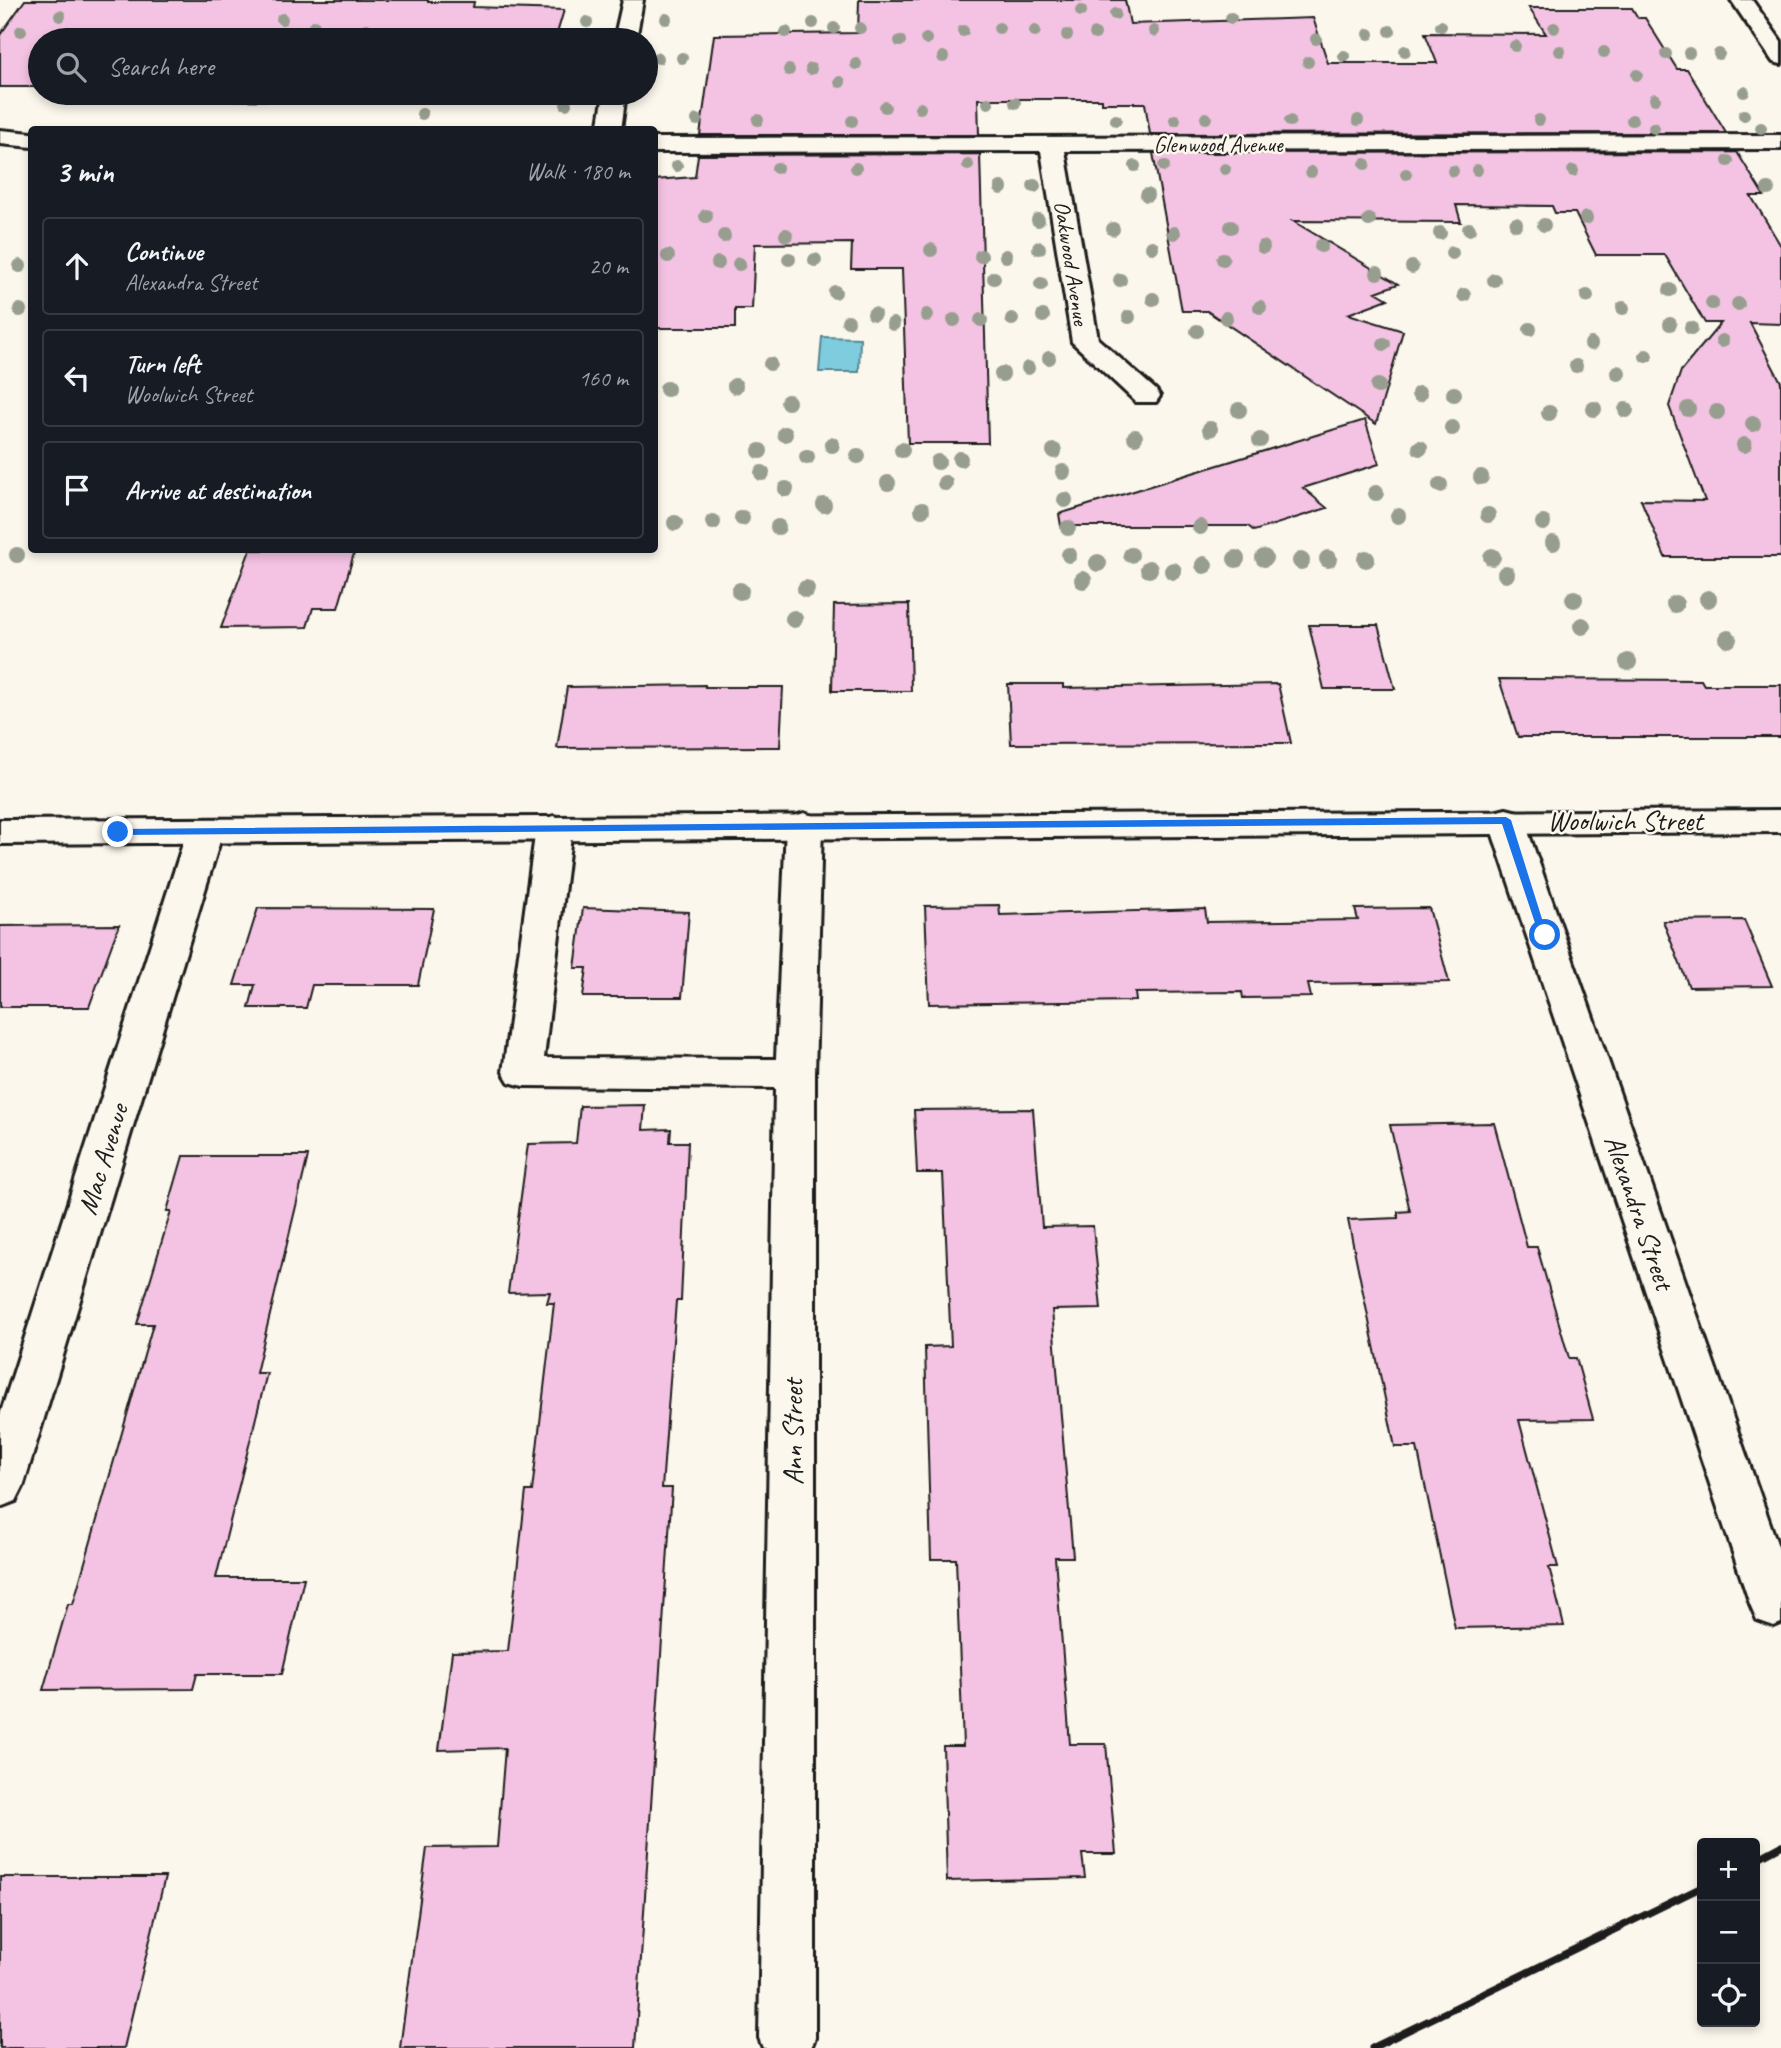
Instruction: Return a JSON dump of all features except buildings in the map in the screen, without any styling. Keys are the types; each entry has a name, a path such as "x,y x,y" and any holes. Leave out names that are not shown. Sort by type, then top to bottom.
{"street":[{"path":"627,28 633,0"},
{"path":"1741,0 1781,57"},
{"path":"610,126 613,105"},
{"path":"0,137 28,140"},
{"name":"Glenwood Avenue","path":"658,145 1781,142"},
{"name":"Oakwood Avenue","path":"1052,144 1085,342 1146,396"},
{"name":"Woolwich Street","path":"0,832 1506,820 1781,821"},
{"name":"Alexandra Street","path":"1506,820 1774,1604"},
{"name":"Ann Street","path":"787,2038 795,1074 804,825"},
{"path":"554,828 523,1072 795,1074"},
{"name":"Mac Avenue","path":"0,1487 205,831"}],"water":[{"path":"822,337 860,338 859,372 819,372"}],"railway":[{"path":"1760,1857 1781,1846"},
{"path":"1372,2048 1697,1889"}],"route":[{"path":"118,832 1506,820 1545,935"}]}
